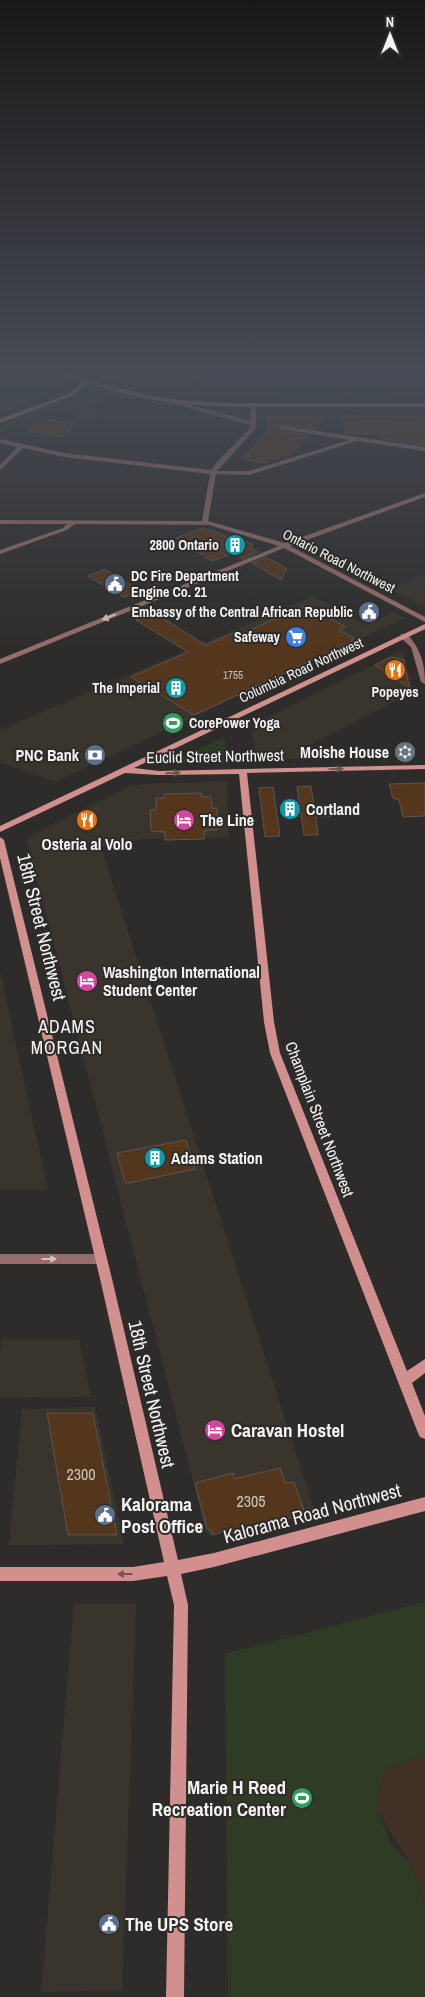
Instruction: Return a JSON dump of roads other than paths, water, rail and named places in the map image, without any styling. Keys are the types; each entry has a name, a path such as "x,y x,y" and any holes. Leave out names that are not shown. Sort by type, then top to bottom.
{"street":[{"path":"145,464 213,472 253,472 278,464"},
{"path":"205,522 213,472 218,464"},
{"path":"0,662 284,546 425,495"},
{"name":"Ontario Road Northwest","path":"0,522 205,522 270,540 284,546 425,620"},
{"path":"0,552 65,529 74,522"},
{"name":"Columbia Road Northwest","path":"0,829 425,626"},
{"path":"404,636 414,646 425,682"},
{"name":"Euclid Street Northwest","path":"124,770 159,773 425,767"},
{"name":"Champlain Street Northwest","path":"242,772 269,1022 275,1053 425,1433"},
{"name":"18th Street Northwest","path":"0,840 180,1597 182,1623 175,1997"},
{"path":"0,1259 100,1259"},
{"path":"405,1380 425,1366"},
{"name":"Kalorama Road Northwest","path":"0,1574 133,1574 173,1568 214,1560 425,1504"}],"place":[{"name":"2800 Ontario","path":"235,545"},
{"name":"DC Fire Department Engine Co. 21","path":"115,584"},
{"name":"Embassy of the Central African Republic","path":"369,612"},
{"name":"Safeway","path":"296,637"},
{"name":"Popeyes","path":"395,670"},
{"name":"The Imperial","path":"176,688"},
{"name":"CorePower Yoga","path":"173,723"},
{"name":"Moishe House","path":"405,752"},
{"name":"PNC Bank","path":"95,755"},
{"name":"Cortland","path":"290,809"},
{"name":"Osteria al Volo","path":"87,820"},
{"name":"The Line","path":"184,820"},
{"name":"Washington International Student Center","path":"87,981"},
{"name":"Adams Station","path":"155,1158"},
{"name":"Caravan Hostel","path":"215,1430"},
{"name":"Kalorama Post Office","path":"105,1515"},
{"name":"Marie H Reed Recreation Center","path":"302,1798"},
{"name":"The UPS Store","path":"109,1924"}],"district":[{"name":"ADAMS MORGAN","path":"67,1037"}]}
